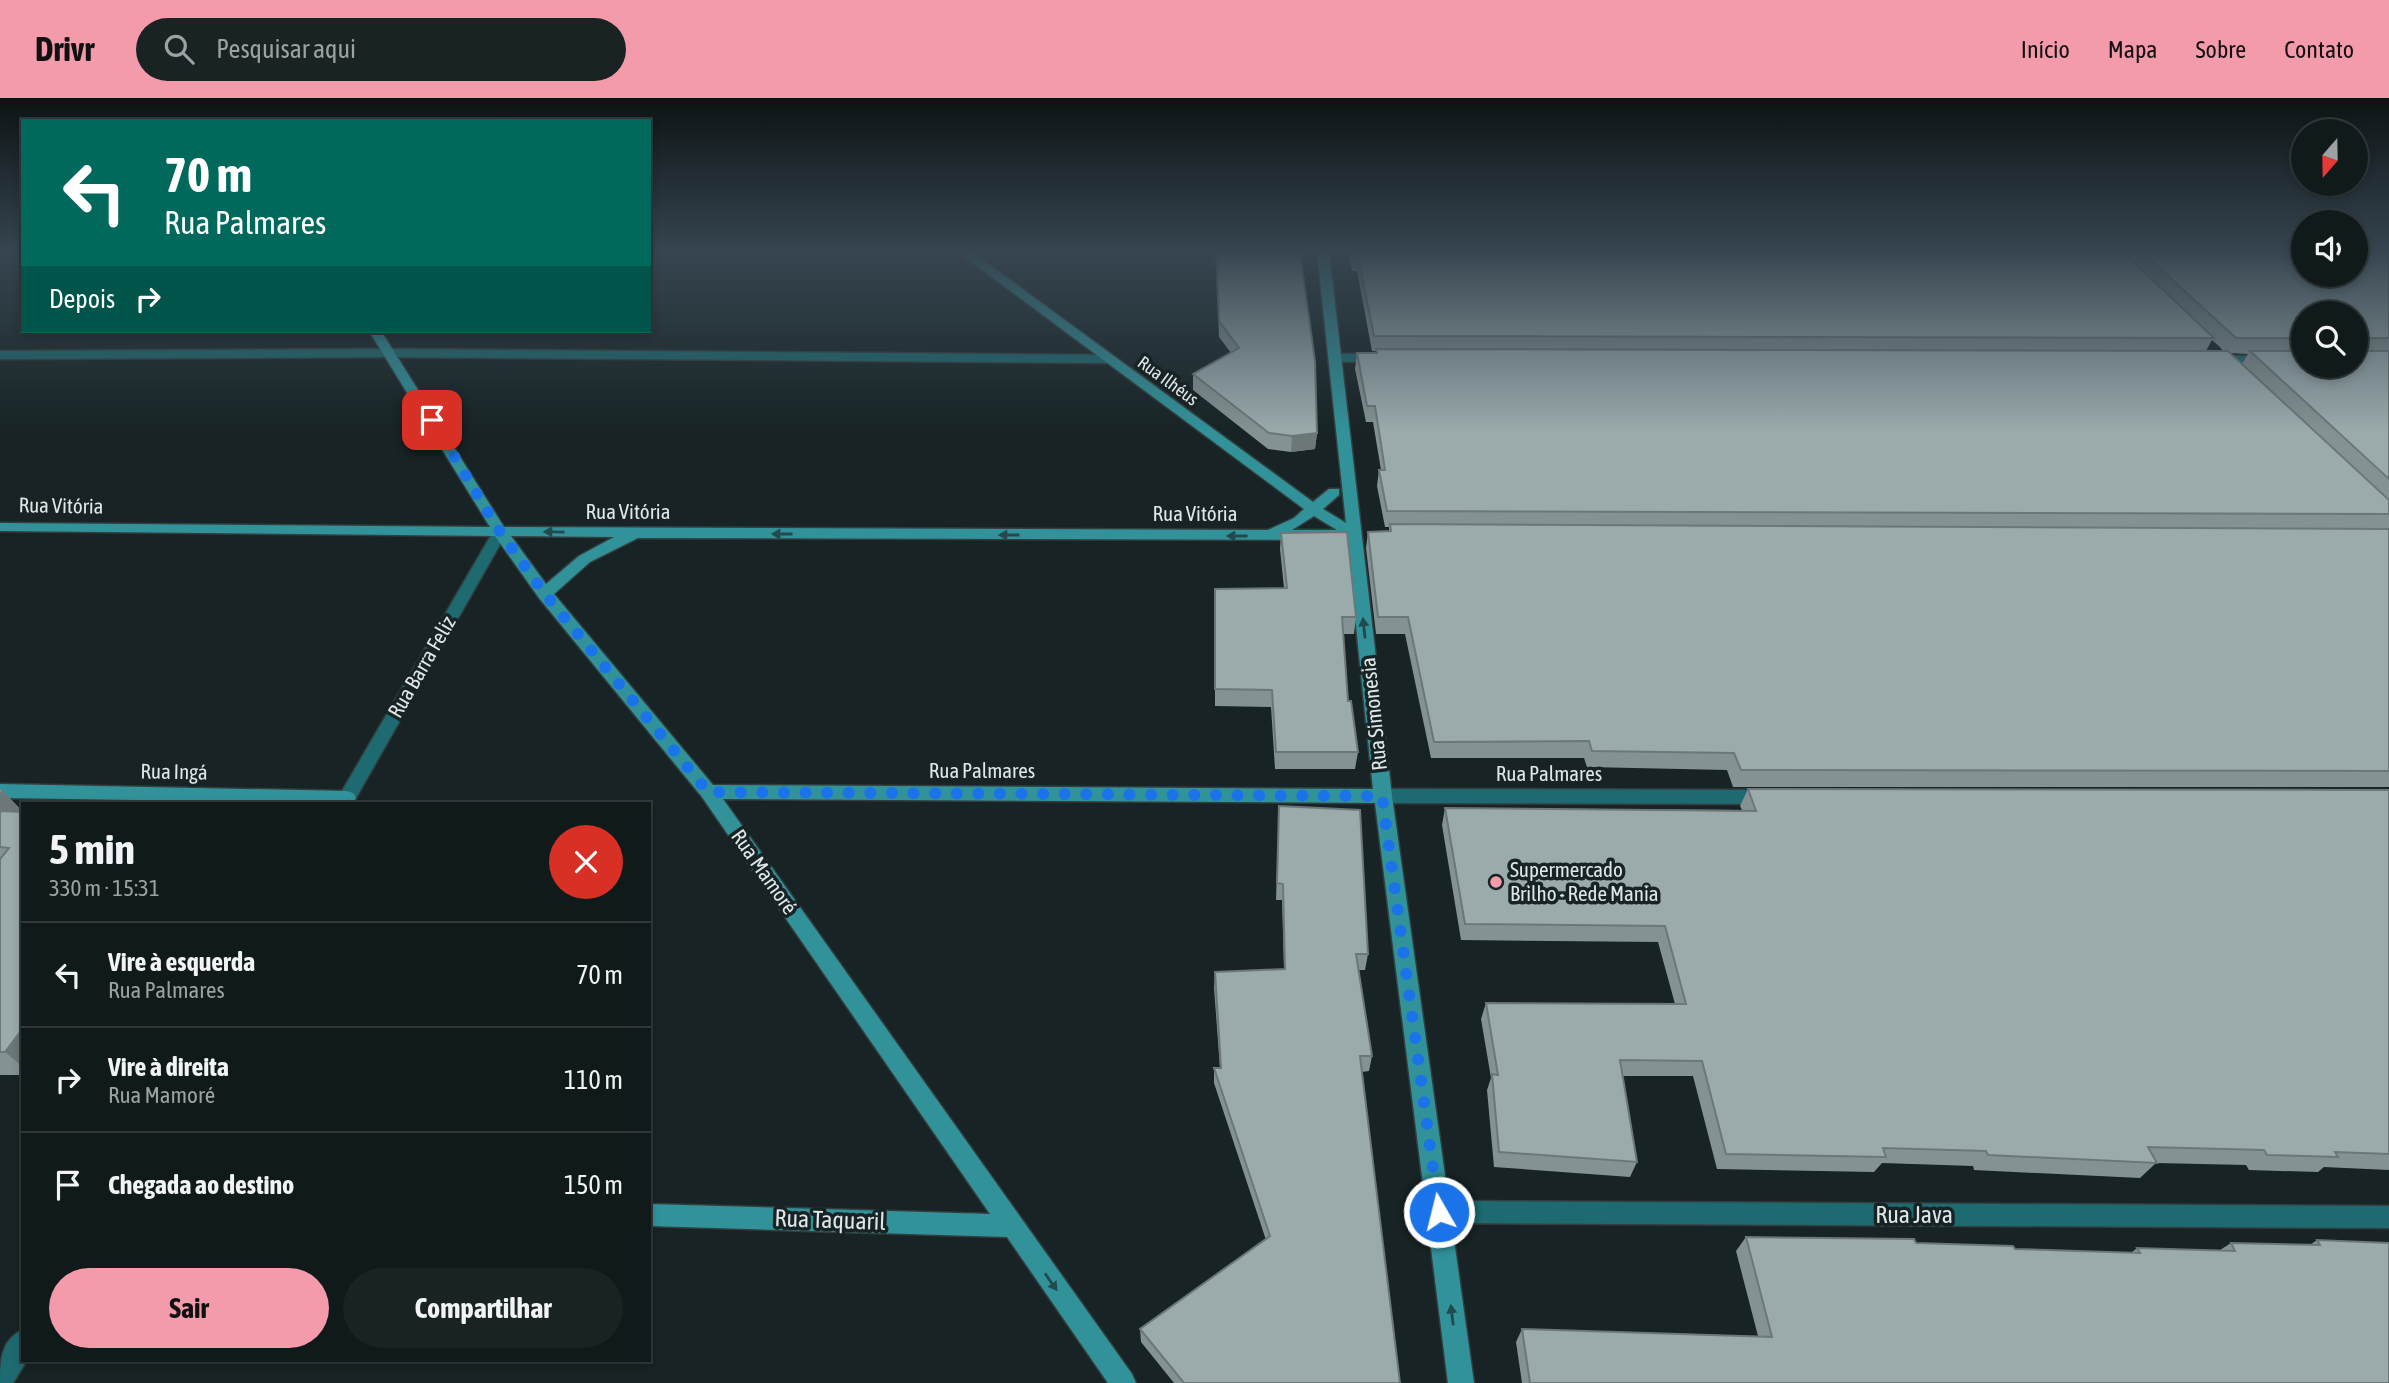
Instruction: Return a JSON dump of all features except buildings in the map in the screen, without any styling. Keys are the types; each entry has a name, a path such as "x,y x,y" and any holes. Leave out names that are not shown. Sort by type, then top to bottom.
{"street":[{"name":"Rua Ilhéus","path":"1045,312 1313,509 1361,535"},
{"name":"Rua Simonesia","path":"1330,312 1346,477 1361,535 1382,796 1461,1383"},
{"name":"Rua Mamoré","path":"377,333 500,532 545,594 708,792 1123,1383"},
{"path":"0,355 391,353 1109,359"},
{"path":"2195,360 2218,356 2291,359"},
{"path":"2218,356 2242,379"},
{"path":"1335,358 1391,358"},
{"path":"1266,536 1292,525 1334,492 1346,477"},
{"path":"1285,488 1316,494 1334,492"},
{"name":"Rua Vitória","path":"0,527 642,533 1361,535"},
{"name":"Rua Barra Feliz","path":"345,800 500,532"},
{"path":"545,594 561,576 588,556 615,542 642,533"},
{"name":"Rua Ingá","path":"0,791 345,800"},
{"name":"Rua Palmares","path":"708,792 1788,797"},
{"name":"Rua Java","path":"1439,1212 2389,1217"},
{"name":"Rua Taquaril","path":"651,1215 1011,1226"},
{"path":"0,1380 21,1345"}],"place":[{"name":"Supermercado Brilho - Rede Mania","path":"1496,882"}],"route":[{"path":"432,420 500,532 518,553 545,594 708,792 1382,796 1439,1212"}]}
